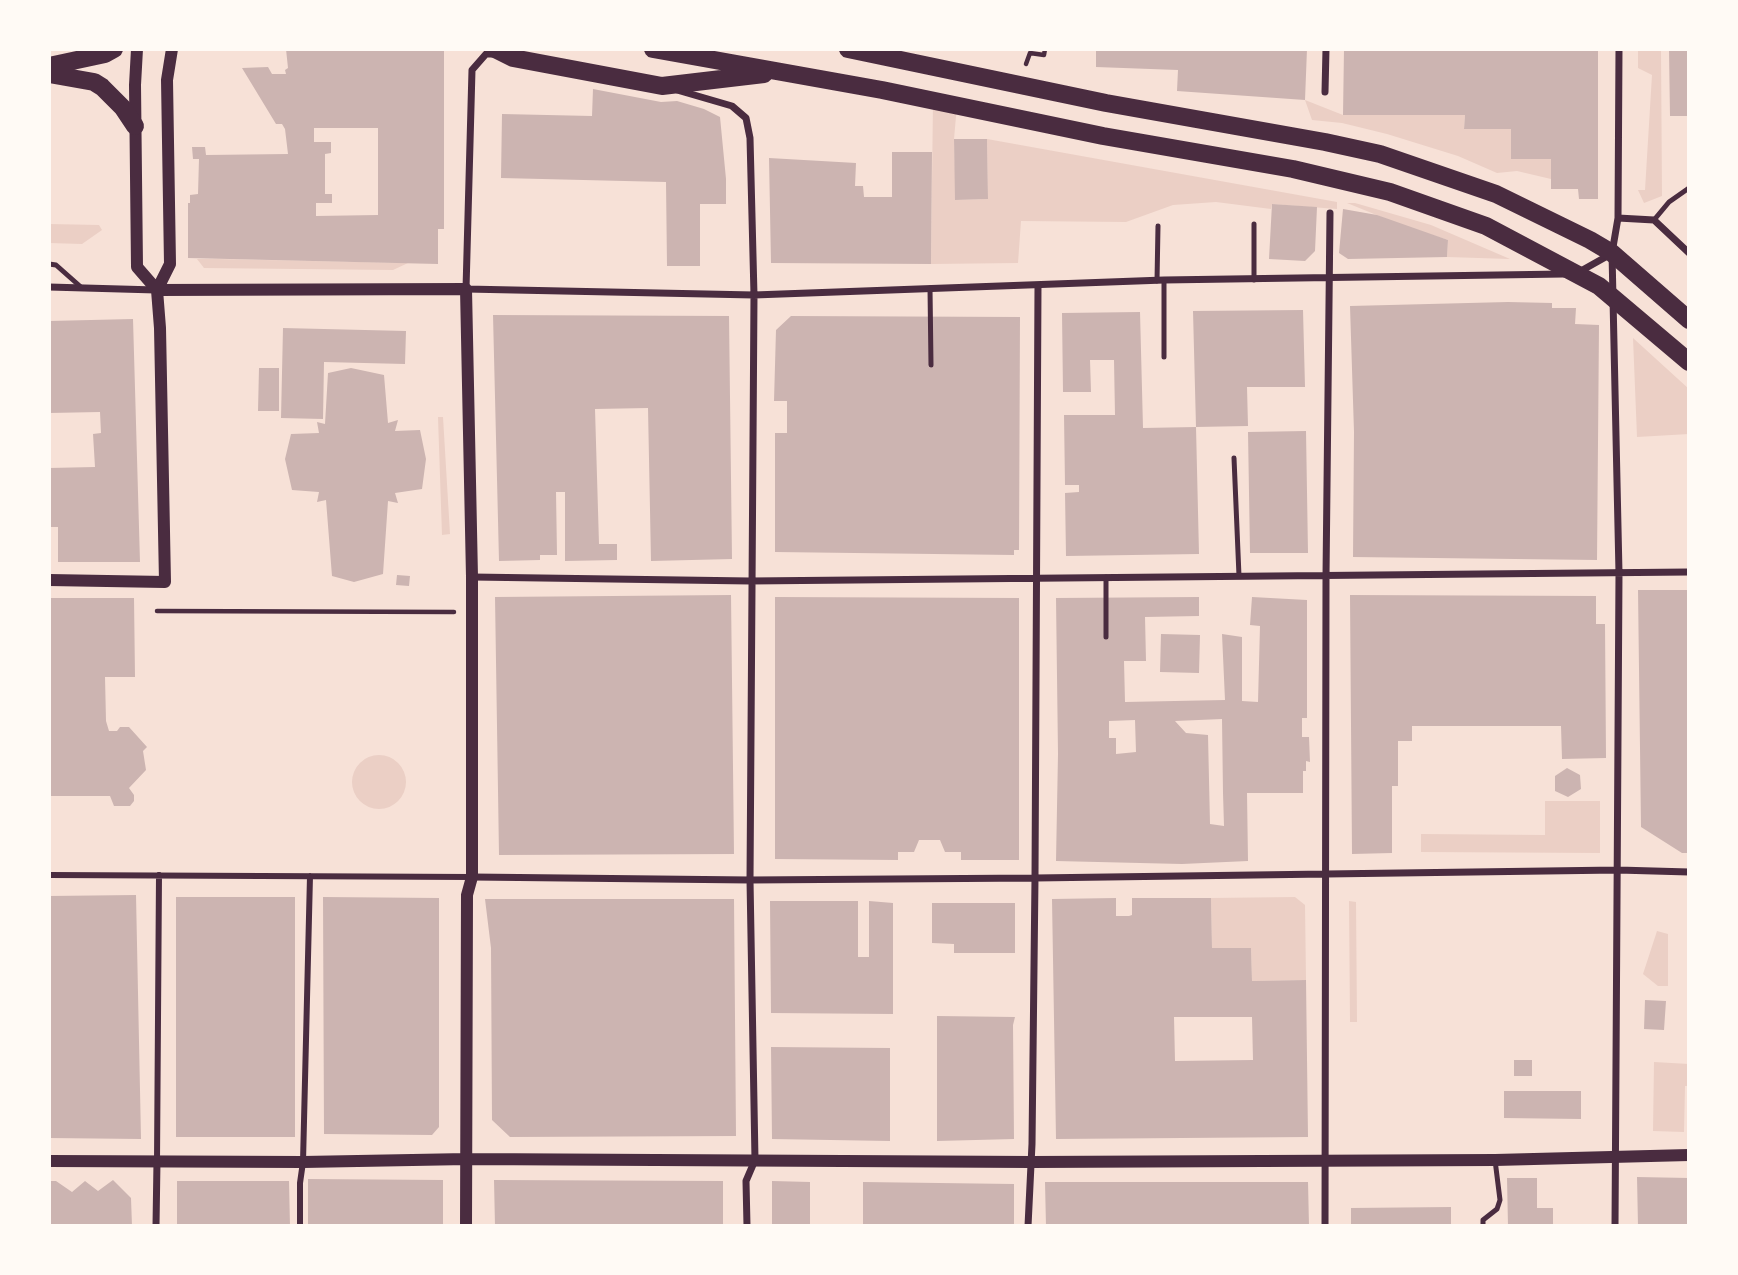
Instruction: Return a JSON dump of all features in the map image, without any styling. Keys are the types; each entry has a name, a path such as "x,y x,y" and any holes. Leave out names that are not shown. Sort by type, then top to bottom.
{"main road":[{"path":"49,66 105,54 114,49"},
{"path":"653,49 785,71 1102,136 1293,169 1390,192 1486,226 1576,274 1612,296 1689,362"},
{"path":"848,49 1106,103 1380,154 1496,194 1590,240 1612,253 1689,320"},
{"path":"500,51 513,58 662,86 785,71"},
{"path":"49,74 94,82 116,100 135,125"}],"street":[{"path":"137,49 137,267 157,290"},
{"path":"49,580 165,582 157,290 170,264 167,80 173,49"},
{"path":"1325,49 1325,92"},
{"path":"1615,1226 1619,573 1612,253 1618,218 1619,49"},
{"path":"466,1226 467,895 472,877 472,577 466,289 472,70 486,54 500,51"},
{"path":"662,86 732,106 746,118 750,138 754,295 750,880 755,1160 746,1181 747,1226"},
{"path":"1325,1226 1326,576 1330,213"},
{"path":"1618,218 1654,220 1689,253"},
{"path":"49,287 157,290 466,289 754,295 1161,281 1576,274 1612,253"},
{"path":"1028,1226 1035,878 1038,285"},
{"path":"472,577 751,581 1689,572"},
{"path":"49,875 750,880 1618,870 1689,872"},
{"path":"156,1226 159,875"},
{"path":"300,1226 310,876"},
{"path":"49,1161 1495,1160 1689,1155"}],"lane":[{"path":"1654,220 1669,202 1689,188"},
{"path":"1254,224 1254,280"},
{"path":"1158,226 1164,357"},
{"path":"49,264 56,265 82,288"},
{"path":"930,288 932,365"},
{"path":"1234,458 1239,576"},
{"path":"1106,577 1106,637"},
{"path":"1483,1226 1483,1220 1497,1209 1500,1200 1495,1160"}],"path":[{"path":"157,611 472,612"}],"shaded area":[{"path":"1638,49 1661,49 1662,196 1644,203 1638,190 1645,190 1652,75 1638,68"},
{"path":"1305,100 1343,115 1465,115 1464,128 1511,129 1511,159 1551,159 1551,179 1517,171 1497,173 1458,156 1387,134 1342,123 1312,120"},
{"path":"933,101 957,105 954,139 956,200 988,199 987,139 1337,202 1337,209 1272,204 1271,209 1216,202 1173,205 1126,222 1021,221 1018,263 931,264"},
{"path":"1347,203 1431,225 1510,259 1447,257 1448,240 1406,227"},
{"path":"49,224 99,225 102,230 82,244 49,243"},
{"path":"197,259 408,263 393,270 204,268"},
{"path":"1633,338 1689,389 1689,434 1637,437"},
{"path":"438,417 443,417 450,534 442,535"},
{"path":"384,755 394,759 402,767 406,782 402,797 394,805 374,809 364,805 356,797 352,777 356,767 364,759"},
{"path":"1545,801 1600,801 1600,853 1421,852 1421,834 1545,835"},
{"path":"1295,897 1305,905 1306,980 1252,981 1251,948 1212,948 1211,898"},
{"path":"1349,901 1356,902 1357,1022 1350,1022"},
{"path":"1657,931 1668,934 1668,986 1658,986 1643,974"},
{"path":"1654,1062 1689,1064 1689,1086 1685,1086 1684,1132 1653,1131"}],"building":[{"path":"286,49 444,49 444,229 438,229 438,264 188,258 188,203 190,195 198,194 199,159 193,159 192,147 205,147 206,155 288,154 285,129 282,124 276,124 242,68 268,67 272,74 286,74 285,70 288,68","holes":["314,128 378,128 378,215 316,216 316,203 332,203 332,194 325,194 325,154 331,153 331,142 314,142"]},
{"path":"1096,49 1307,49 1305,100 1177,91 1178,70 1096,67"},
{"path":"1344,49 1598,49 1598,199 1579,199 1578,189 1551,189 1551,159 1511,159 1511,129 1464,129 1465,115 1343,115"},
{"path":"1669,49 1689,49 1689,116 1670,116"},
{"path":"593,89 661,102 677,101 720,117 726,204 700,204 700,266 667,266 666,182 501,178 502,114 592,116"},
{"path":"954,139 987,139 988,199 955,200"},
{"path":"892,152 932,152 931,264 771,263 769,158 856,163 855,186 863,186 864,197 892,197"},
{"path":"1272,204 1317,207 1315,251 1305,261 1269,259"},
{"path":"1343,209 1377,215 1448,240 1447,257 1348,259 1339,253"},
{"path":"1552,303 1552,308 1576,308 1575,324 1599,325 1597,560 1353,557 1354,432 1350,306"},
{"path":"1303,310 1305,387 1247,387 1248,426 1196,427 1193,311"},
{"path":"1140,312 1143,428 1196,427 1199,554 1066,556 1065,493 1079,492 1079,485 1065,485 1064,415 1115,415 1114,360 1090,360 1091,392 1063,392 1062,313"},
{"path":"493,315 729,316 732,559 651,561 648,408 595,409 599,544 617,544 617,560 565,561 565,492 556,492 557,555 540,555 540,560 499,561"},
{"path":"791,316 1020,317 1019,550 1014,550 1014,555 775,552 775,433 787,433 787,401 774,401 776,330"},
{"path":"133,319 140,562 58,562 58,527 49,527 49,468 95,467 93,434 101,433 100,412 49,413 49,321"},
{"path":"283,328 406,331 405,364 324,362 323,419 281,418"},
{"path":"259,368 279,368 279,411 258,411"},
{"path":"351,368 384,375 388,423 398,420 395,431 420,430 426,459 422,489 395,493 398,503 388,501 383,574 354,582 332,576 326,500 317,502 319,492 292,490 285,459 291,434 319,433 317,422 325,424 328,373"},
{"path":"1306,431 1308,553 1250,553 1248,432"},
{"path":"397,575 410,576 409,586 396,585"},
{"path":"1638,590 1689,590 1689,853 1682,853 1641,827"},
{"path":"731,595 734,854 499,855 495,597"},
{"path":"1350,595 1596,596 1596,624 1605,624 1606,758 1562,759 1561,726 1412,726 1412,741 1398,741 1398,786 1392,786 1392,853 1352,854"},
{"path":"775,597 1019,598 1019,860 961,860 961,852 945,852 940,840 919,840 914,852 898,852 898,860 775,859"},
{"path":"1199,597 1199,616 1145,617 1146,661 1124,661 1125,702 1225,700 1222,634 1242,637 1242,701 1258,702 1260,626 1250,625 1252,597 1307,600 1307,718 1302,718 1302,737 1309,737 1310,762 1306,761 1306,771 1303,771 1303,793 1247,793 1248,861 1182,864 1056,861 1056,598","holes":["1222,719 1223,793 1224,826 1210,824 1208,735 1186,733 1175,721","1135,720 1136,752 1116,754 1116,738 1109,738 1109,721"]},
{"path":"49,598 134,598 135,677 105,677 106,721 109,731 129,727 147,747 143,751 146,770 129,788 134,795 130,806 114,806 110,796 49,796"},
{"path":"1161,634 1200,635 1199,673 1160,672"},
{"path":"1567,768 1580,775 1581,789 1568,797 1555,791 1555,776"},
{"path":"136,895 141,1139 49,1138 49,896"},
{"path":"176,897 295,897 295,1137 176,1137"},
{"path":"323,897 439,898 439,1127 432,1135 324,1134"},
{"path":"1116,898 1116,916 1129,916 1132,915 1132,898 1211,898 1212,948 1251,948 1252,981 1306,980 1308,1137 1056,1139 1052,899","holes":["1174,1017 1252,1017 1253,1060 1175,1061"]},
{"path":"485,899 734,899 736,1136 510,1137 492,1120 491,948"},
{"path":"770,901 858,901 858,957 869,957 869,901 893,903 893,1014 771,1013"},
{"path":"932,903 1015,903 1015,953 954,953 954,944 932,943"},
{"path":"1645,1000 1666,1001 1664,1030 1644,1029"},
{"path":"937,1016 1015,1017 1014,1139 937,1141"},
{"path":"771,1047 890,1048 890,1141 772,1139"},
{"path":"1514,1060 1532,1060 1532,1076 1514,1076"},
{"path":"1504,1091 1581,1091 1581,1119 1504,1118"},
{"path":"1637,1177 1689,1178 1689,1226 1638,1226"},
{"path":"1507,1178 1537,1178 1537,1208 1553,1208 1553,1226 1508,1226"},
{"path":"308,1179 443,1180 443,1226 308,1226"},
{"path":"113,1180 131,1198 132,1226 49,1226 49,1181 56,1181 72,1192 85,1181 98,1191"},
{"path":"494,1180 723,1181 723,1226 495,1226"},
{"path":"177,1181 289,1181 290,1226 177,1226"},
{"path":"772,1181 810,1182 810,1226 772,1226"},
{"path":"863,1182 1014,1184 1014,1226 863,1226"},
{"path":"1045,1182 1308,1182 1309,1226 1046,1226"},
{"path":"1451,1207 1451,1226 1351,1226 1351,1208"}]}
